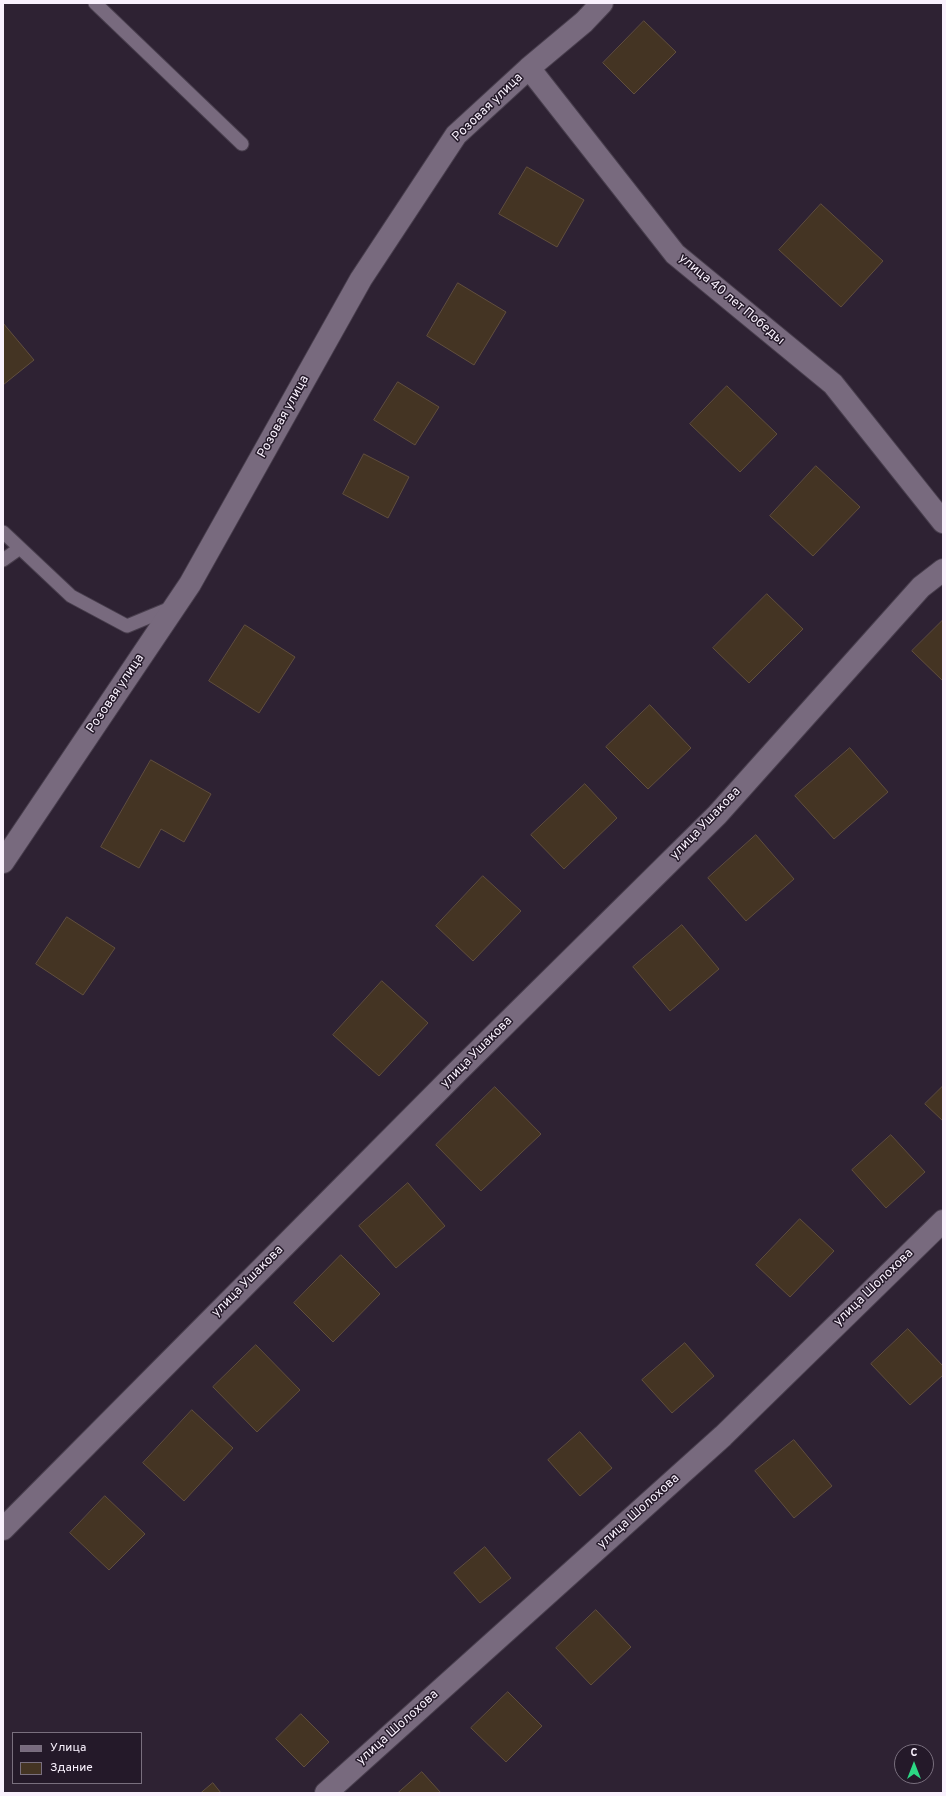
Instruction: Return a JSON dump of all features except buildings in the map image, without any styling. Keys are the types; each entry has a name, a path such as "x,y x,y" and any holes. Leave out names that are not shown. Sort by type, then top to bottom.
{"street":[{"name":"Розовая улица","path":"3,862 190,584 361,279 456,135 529,68 584,22 602,3"},
{"name":"улица 40 лет Победы","path":"529,68 675,254 833,384 943,522"},
{"name":"улица Ушакова","path":"3,1529 458,1070 717,815 921,587 943,570"},
{"name":"улица Шолохова","path":"326,1793 723,1436 943,1220"}],"lane":[{"path":"95,3 242,144"},
{"path":"3,532 71,596 127,626 175,606"},
{"path":"3,560 20,548"}]}
